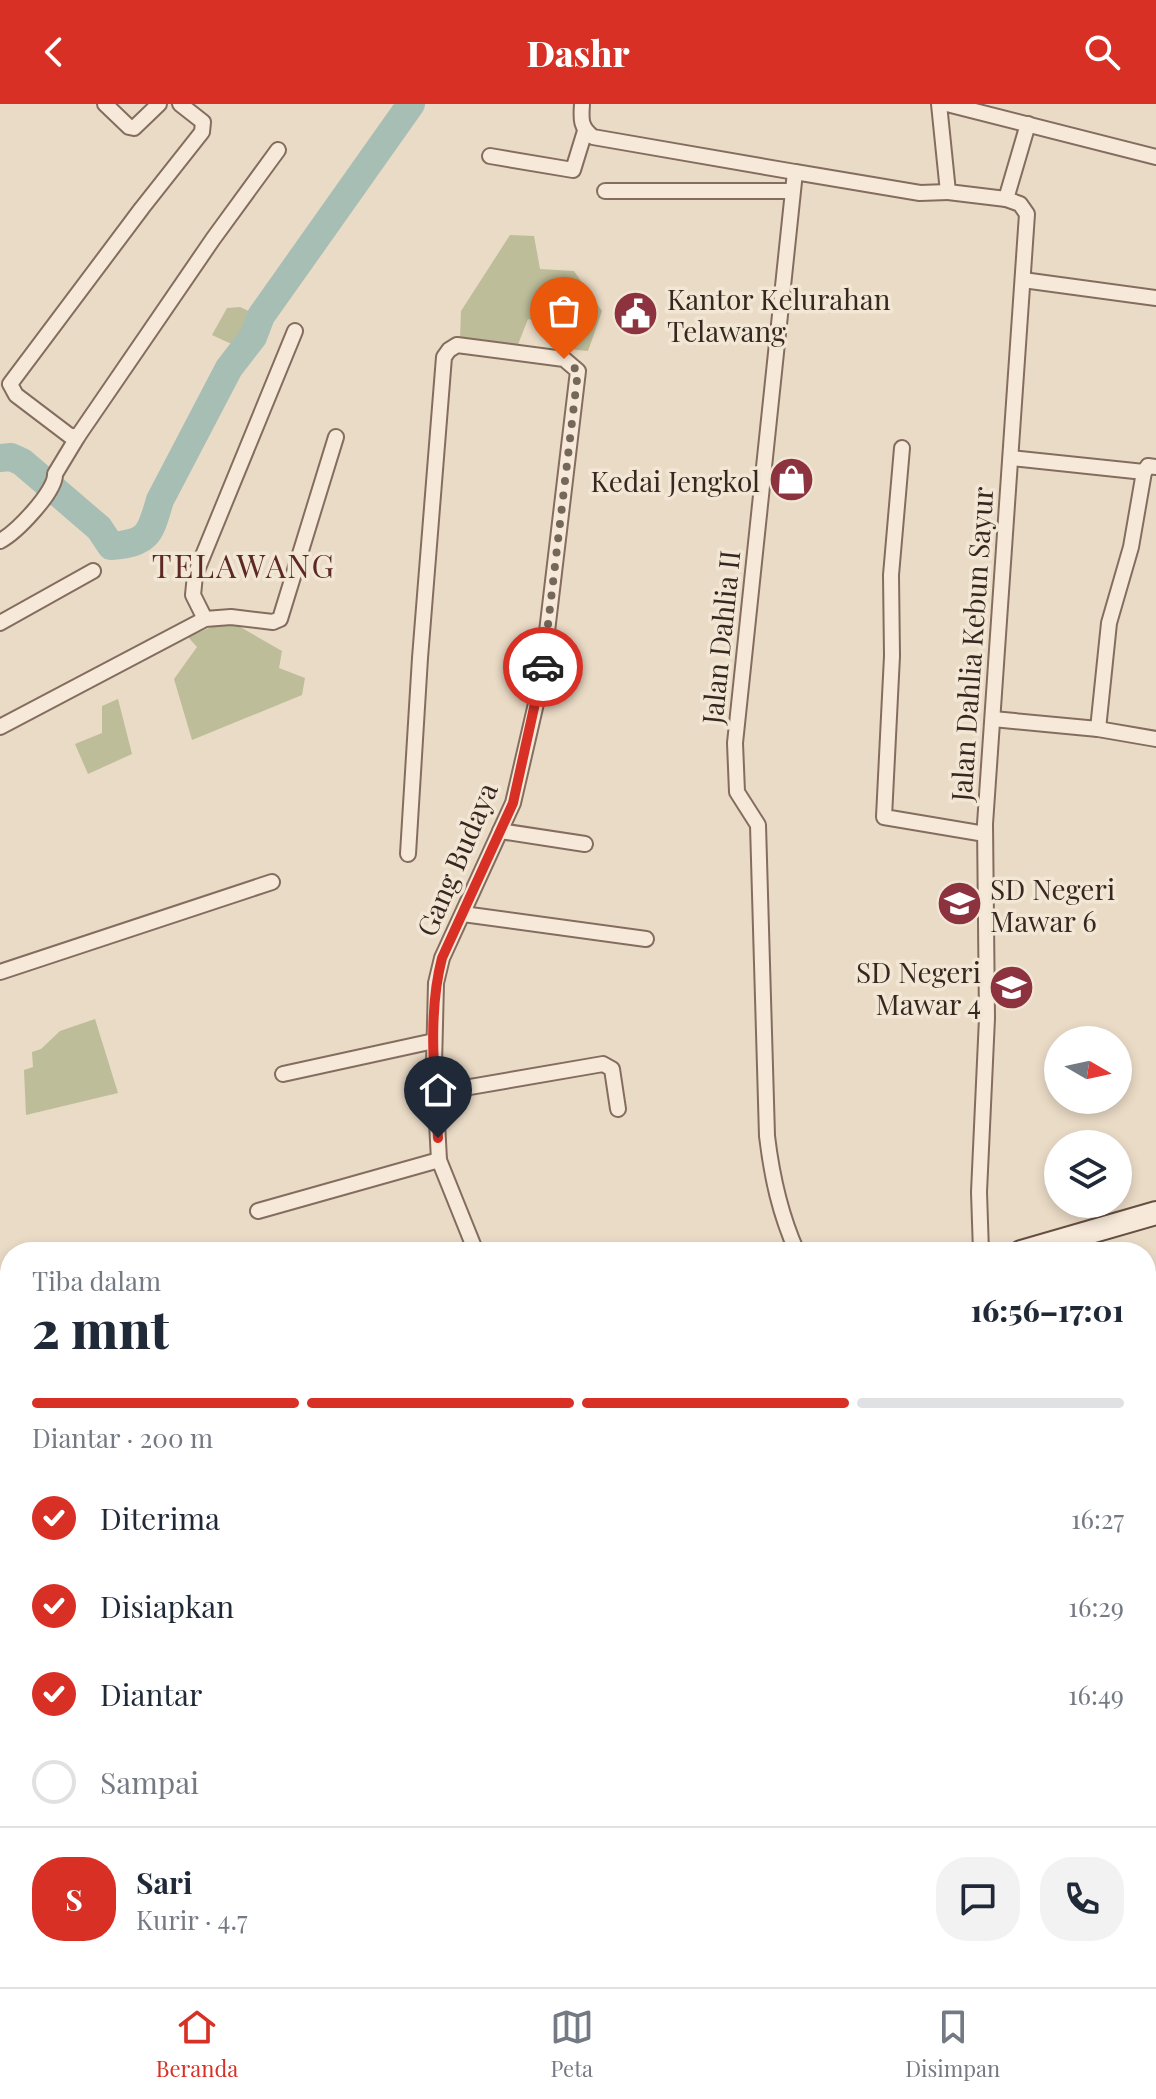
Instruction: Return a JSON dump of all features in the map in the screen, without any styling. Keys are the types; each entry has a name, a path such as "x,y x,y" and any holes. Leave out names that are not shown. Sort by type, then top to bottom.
{"street":[{"path":"105,104 129,127 134,128 159,104"},
{"path":"78,436 70,436 16,395 10,384 202,132 203,122 180,104"},
{"path":"582,104 581,123 593,137 920,193 948,192 1006,199 1028,124"},
{"path":"948,192 939,105 1156,157"},
{"path":"490,156 573,170 585,131"},
{"path":"0,541 22,523 52,488 55,474 78,436 278,150"},
{"name":"Jalan Dahlia II","path":"792,1242 782,1219 772,1179 767,1136 758,825 737,792 735,743 795,172"},
{"path":"605,191 792,191"},
{"name":"Jalan Dahlia Kebun Sayur","path":"981,1242 979,1192 987,1018 985,834 1027,214 1020,204 1006,199"},
{"path":"1023,280 1156,298"},
{"path":"205,619 193,595 195,575 295,331"},
{"name":"Gang Budaya","path":"408,854 444,357 457,345 564,359 578,371 541,682 513,803 442,958 436,983 434,1041 439,1160 472,1242"},
{"path":"0,727 205,619 231,617 273,622 280,619 336,437"},
{"path":"902,448 891,575 892,656 884,817 985,834"},
{"path":"1011,458 1150,470 1109,623 1098,729"},
{"path":"0,623 93,571"},
{"path":"993,719 1098,729 1156,739"},
{"path":"500,831 585,844"},
{"path":"0,972 272,882"},
{"path":"463,914 646,939"},
{"path":"283,1074 434,1041"},
{"path":"435,1093 603,1064 612,1069 618,1109"},
{"path":"258,1211 439,1160"},
{"path":"1056,1242 1156,1213"}],"green space":[{"path":"510,235 534,236 540,269 574,271 602,311 588,351 550,347 556,327 528,319 517,347 460,340 461,311"},
{"path":"240,307 255,314 238,347 212,335 227,308"},
{"path":"228,620 282,651 279,668 305,678 302,695 192,740 174,679 197,647 188,637"},
{"path":"118,699 132,754 88,774 75,744 102,733 102,706"},
{"path":"95,1019 118,1093 26,1115 24,1070 33,1067 32,1052 41,1049 60,1031"}],"waterway":[{"path":"0,458 11,457 22,462 99,528 111,546 124,545 146,535 160,500 229,368 253,337 261,316 411,104"}],"way so far":[{"path":"543,667 578,371 564,359"}],"place":[{"name":"Kantor Kelurahan Telawang","path":"636,314"},
{"name":"Kedai Jengkol","path":"791,480"},
{"name":"SD Negeri Mawar 6","path":"959,904"},
{"name":"SD Negeri Mawar 4","path":"1012,987"}],"district":[{"name":"TELAWANG","path":"244,564"}],"route":[{"path":"438,1138 434,1065 436,983 442,958 513,803 543,667"}]}
